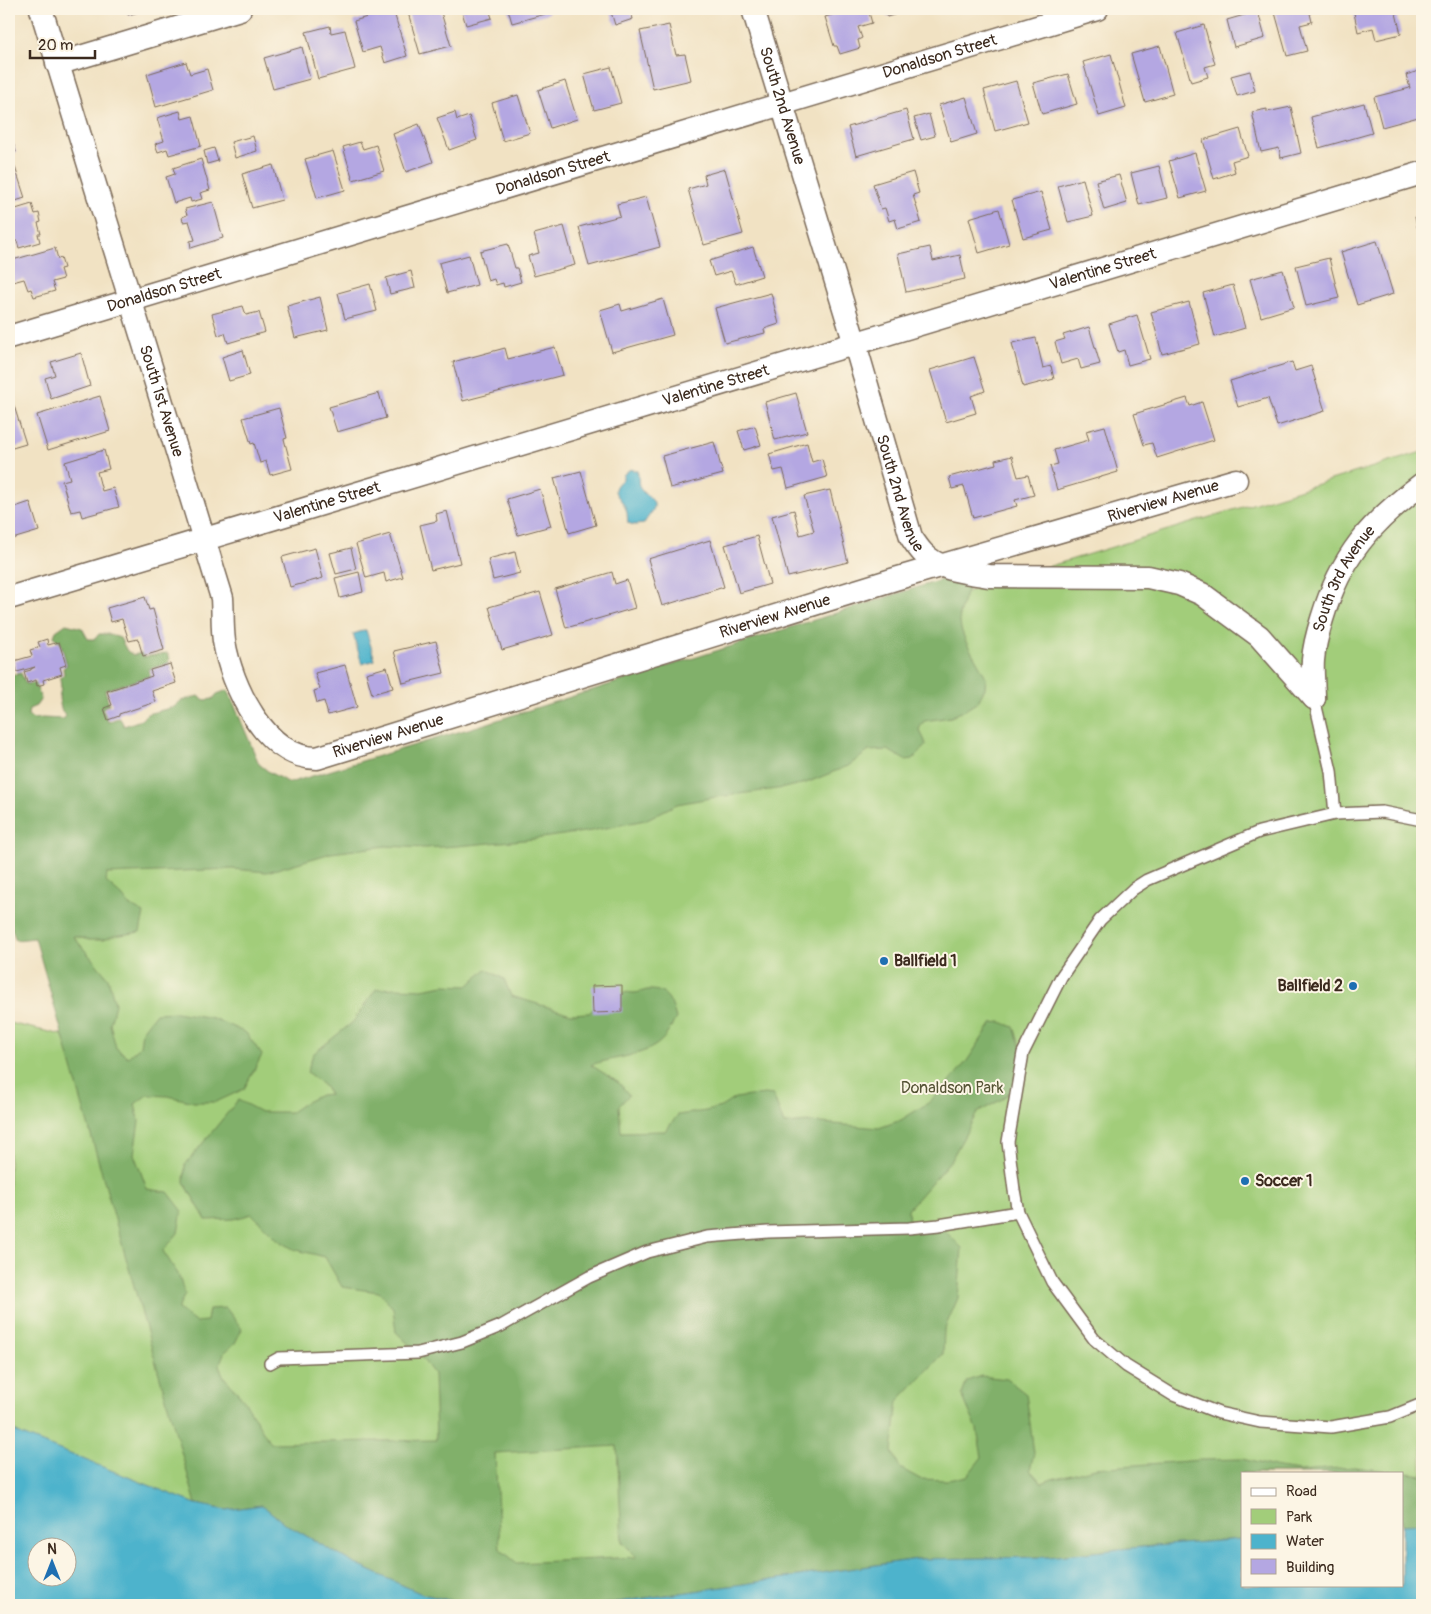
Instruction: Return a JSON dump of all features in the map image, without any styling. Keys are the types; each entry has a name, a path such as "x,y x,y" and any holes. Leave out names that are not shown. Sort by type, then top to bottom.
{"street":[{"name":"South 1st Avenue","path":"41,9 205,539 222,598 224,641 235,680 255,718 270,737 290,752 304,758 316,758"},
{"path":"57,64 240,9"},
{"name":"South 2nd Avenue","path":"753,9 912,538 924,554 942,566 989,576 1148,577 1178,584 1202,594 1259,636 1314,698"},
{"name":"Donaldson Street","path":"9,337 1097,9"},
{"name":"Valentine Street","path":"9,598 1422,173"},
{"name":"Riverview Avenue","path":"316,758 942,566 1236,480"},
{"name":"South 3rd Avenue","path":"1314,698 1313,659 1326,605 1340,572 1365,534 1384,515 1422,484"}],"lane":[{"path":"1314,698 1330,771 1335,814"},
{"path":"1422,820 1382,812 1335,814 1259,832 1147,880 1133,889 1100,920 1062,977 1023,1052 1008,1142 1018,1212 1052,1282 1094,1339 1126,1366 1173,1396 1219,1412 1260,1422 1331,1427 1390,1417 1422,1404"},
{"path":"270,1363 279,1358 418,1353 462,1342 501,1326 589,1277 647,1252 707,1237 768,1232 909,1228 1018,1212"}],"green space":[{"name":"Donaldson Park","path":"1422,452 1422,1524 1404,1525 1404,1472 1241,1472 1241,1539 1130,1548 602,1605 471,1605 284,1523 262,1505 226,1510 196,1504 22,1435 9,1428 9,1023 63,1035 9,844 193,829"},
{"path":"966,572 969,585 959,614 961,629 966,642 986,677 985,688 978,702 965,710 951,717 924,721 919,729 926,745 913,759 905,760 888,750 869,751 848,766 806,783 677,804 645,820 591,831 534,839 457,846 425,848 386,846 331,853 267,872 232,869 107,874 106,882 129,905 144,913 140,932 114,936 103,940 89,940 73,936 108,978 115,1004 110,1024 116,1048 128,1057 140,1046 142,1031 156,1013 176,1012 213,1018 246,1033 262,1055 244,1089 216,1102 194,1102 168,1096 147,1095 135,1104 139,1121 134,1154 147,1189 168,1192 182,1210 178,1233 163,1251 178,1274 185,1294 178,1309 195,1322 207,1321 209,1309 226,1308 242,1329 235,1343 224,1353 219,1366 224,1377 244,1400 270,1443 436,1440 434,1374 418,1353 396,1332 393,1308 379,1292 342,1287 325,1257 293,1249 277,1239 252,1214 234,1219 206,1220 184,1182 185,1165 238,1100 261,1112 291,1112 320,1095 330,1094 323,1085 307,1072 313,1054 353,1022 376,989 422,989 444,985 468,986 486,969 504,979 511,996 571,1014 589,1013 597,1005 621,1000 622,994 626,993 654,990 668,997 676,1018 661,1041 637,1054 591,1065 619,1083 629,1095 619,1106 621,1132 665,1131 678,1115 721,1107 735,1098 765,1094 773,1095 784,1124 810,1122 879,1128 901,1120 928,1103 944,1088 967,1061 992,1023 1001,1022 1014,1027 1023,1053 1018,1082 1004,1098 977,1113 951,1160 908,1209 909,1228 939,1225 962,1248 958,1298 944,1330 943,1354 898,1401 892,1451 900,1468 920,1479 948,1480 967,1476 982,1457 977,1429 962,1395 967,1381 981,1376 1007,1379 1026,1394 1034,1453 1030,1470 1042,1483 1095,1468 1201,1460 1242,1459 1299,1471 1355,1467 1397,1472 1241,1472 1241,1539 1048,1557 918,1559 597,1605 471,1605 422,1594 353,1563 284,1523 262,1505 226,1510 196,1504 35,938 16,940 9,921 9,671 15,675 21,673 26,684 35,683 41,699 36,706 29,709 28,715 33,719 64,719 65,716 61,709 59,698 60,678 64,674 63,668 67,665 60,641 57,641 54,636 56,631 66,624 82,628 88,639 95,639 99,634 108,634 120,638 127,651 133,655 141,653 143,657 167,653 169,663 149,669 150,676 105,690 109,704 102,708 108,722 118,718 124,726 141,720 147,714 174,707 181,701 198,696 205,700 213,699 217,694 228,690 259,764 289,783 488,723","holes":["617,1446 622,1542 637,1557 517,1563 500,1549 495,1453"]},
{"path":"1404,1473 1422,1475 1422,1524 1404,1525"}],"water":[{"path":"630,469 637,471 640,488 652,499 654,504 653,511 644,524 634,525 628,523 626,509 615,490 618,483 623,479 623,475"},
{"path":"366,630 375,660 362,664 353,634"},
{"path":"9,1428 22,1435 196,1504 226,1510 262,1505 284,1523 353,1563 422,1594 471,1605 9,1605"},
{"path":"1422,1524 1422,1605 597,1605 918,1559 1048,1557 1241,1539 1241,1586 1404,1586 1404,1525"}],"building":[{"path":"126,9 149,9 128,15"},
{"path":"393,9 407,56 385,63 380,47 363,52 354,21"},
{"path":"407,9 440,9 451,46 420,54"},
{"path":"461,9 489,9 492,18 466,25"},
{"path":"508,9 548,9 549,13 512,23"},
{"path":"610,9 630,9 633,19 615,25"},
{"path":"852,9 868,9 872,23 858,27 862,38 858,40 860,48 840,54 837,46 834,46 825,17"},
{"path":"885,9 895,9 897,14 887,17"},
{"path":"1274,9 1309,9 1312,22 1300,25 1307,51 1287,56"},
{"path":"1369,9 1395,9 1401,34 1376,40 1373,28 1358,32 1354,13"},
{"path":"1258,11 1265,38 1234,47 1227,20"},
{"path":"669,25 676,55 685,54 691,80 653,89 640,31"},
{"path":"1204,25 1215,64 1205,67 1208,77 1191,82 1177,33"},
{"path":"330,26 331,33 345,30 355,69 318,79 306,32"},
{"path":"1160,46 1173,94 1145,102 1131,54"},
{"path":"302,47 310,79 273,89 264,58"},
{"path":"1111,54 1126,108 1099,116 1083,62"},
{"path":"186,62 190,74 207,69 213,90 156,107 147,74"},
{"path":"611,67 621,103 594,110 584,74"},
{"path":"1422,70 1422,116 1382,127 1374,97 1410,88 1406,75"},
{"path":"1250,71 1255,91 1237,96 1231,76"},
{"path":"1068,74 1077,104 1042,114 1033,83"},
{"path":"565,81 577,119 550,128 538,90"},
{"path":"1016,81 1028,122 995,131 984,90"},
{"path":"518,95 530,133 503,141 492,103"},
{"path":"966,97 977,134 951,142 939,105"},
{"path":"1364,103 1372,133 1319,148 1311,117"},
{"path":"1291,107 1301,153 1281,158 1279,148 1261,152 1252,112 1267,109 1267,112"},
{"path":"906,110 914,139 856,156 848,127"},
{"path":"180,111 182,119 193,116 201,146 169,155 167,149 158,152 155,144 164,141 157,118"},
{"path":"455,112 457,120 469,116 477,140 449,150 437,118"},
{"path":"929,114 935,136 921,140 914,118"},
{"path":"419,124 433,162 406,172 393,134"},
{"path":"1240,129 1248,156 1232,161 1235,172 1214,179 1203,140"},
{"path":"9,131 16,152 9,154"},
{"path":"253,136 257,151 235,158 231,142"},
{"path":"360,142 363,149 376,145 384,171 353,180 343,147"},
{"path":"214,148 218,161 207,164 204,151"},
{"path":"333,151 345,190 317,198 305,159"},
{"path":"1195,153 1206,191 1180,198 1169,161"},
{"path":"201,159 210,190 200,193 202,199 191,202 190,198 174,203 166,177 175,174 173,168"},
{"path":"14,164 25,198 9,203 9,165"},
{"path":"273,165 282,200 252,208 242,174"},
{"path":"1159,166 1167,198 1139,205 1131,173"},
{"path":"725,169 743,234 704,245 688,189 706,184 704,175"},
{"path":"913,172 919,193 913,195 921,222 898,229 895,219 889,221 885,208 881,209 873,184"},
{"path":"1119,175 1127,203 1104,210 1096,181"},
{"path":"1083,179 1093,216 1068,222 1058,186"},
{"path":"1041,192 1052,230 1023,238 1012,200"},
{"path":"646,197 660,247 589,266 579,227 620,216 617,204"},
{"path":"213,202 223,238 191,248 190,241 195,240 189,221 183,222 182,217 187,215 185,209"},
{"path":"32,204 35,214 39,213 41,222 38,223 41,234 38,234 40,242 19,248 17,241 14,241 11,230 9,231 9,211"},
{"path":"999,209 1009,244 979,253 969,218"},
{"path":"1422,216 1422,240 1420,240 1415,217"},
{"path":"564,226 575,265 534,276 528,256 539,253 534,234"},
{"path":"1377,241 1393,294 1357,305 1341,252"},
{"path":"508,244 521,282 504,287 503,283 496,285 494,279 488,281 480,251"},
{"path":"753,247 762,276 736,284 731,271 714,276 709,261"},
{"path":"930,247 933,261 960,255 965,279 906,292 898,254"},
{"path":"55,248 58,259 61,258 64,268 60,269 63,279 52,282 55,291 34,297 31,289 28,290 24,279 9,283 9,261"},
{"path":"469,255 477,285 447,293 439,263"},
{"path":"1329,258 1339,298 1306,306 1296,266"},
{"path":"1283,270 1294,307 1261,317 1250,279"},
{"path":"411,271 415,288 390,294 386,278"},
{"path":"370,284 377,311 345,319 338,293"},
{"path":"1233,285 1245,328 1215,337 1203,293"},
{"path":"771,293 779,324 764,329 765,333 725,343 715,308"},
{"path":"320,297 328,330 295,338 287,306"},
{"path":"663,299 673,335 612,352 600,310 620,304 622,311"},
{"path":"1189,302 1200,344 1162,354 1151,312"},
{"path":"243,306 246,315 259,312 265,332 228,343 225,333 218,335 212,314"},
{"path":"1137,315 1150,359 1128,365 1124,350 1118,352 1109,324"},
{"path":"1089,327 1100,364 1081,369 1078,359 1061,364 1055,342 1065,339 1063,335"},
{"path":"1036,338 1043,368 1051,366 1054,379 1023,387 1012,343"},
{"path":"555,347 563,375 463,401 453,362 505,348 508,359"},
{"path":"243,350 250,375 229,381 222,357"},
{"path":"81,353 90,386 51,399 45,378 55,375 51,362"},
{"path":"974,357 985,391 971,396 976,413 946,422 930,370"},
{"path":"1292,362 1295,371 1311,366 1325,411 1277,426 1268,398 1238,407 1230,381"},
{"path":"9,390 26,444 9,449"},
{"path":"379,393 386,418 337,432 329,407"},
{"path":"796,393 807,432 775,440 765,402"},
{"path":"100,396 110,431 48,450 37,415"},
{"path":"1187,398 1190,406 1202,402 1214,440 1157,458 1152,443 1144,445 1134,414"},
{"path":"279,408 287,438 284,439 292,469 270,475 266,461 260,463 254,443 251,444 243,418"},
{"path":"755,426 761,445 744,450 738,431"},
{"path":"1105,426 1118,472 1057,490 1050,466 1058,464 1054,450 1089,440 1086,431"},
{"path":"714,442 723,474 670,488 662,456"},
{"path":"807,443 812,462 822,459 827,477 788,488 783,469 774,471 769,454"},
{"path":"104,450 109,469 97,472 102,491 113,488 119,507 82,517 80,510 71,512 62,481 70,479 65,462"},
{"path":"1012,456 1018,477 1028,475 1034,495 1015,500 1017,506 973,518 964,486 952,489 949,477 996,464 995,460"},
{"path":"581,471 596,525 569,533 554,478"},
{"path":"540,489 551,526 518,535 507,499"},
{"path":"830,490 848,562 788,577 772,516 794,510 800,535 814,531 804,496"},
{"path":"13,501 15,507 30,502 39,531 9,540 9,502"},
{"path":"447,511 460,563 431,570 420,525 437,521 436,514"},
{"path":"390,534 403,577 386,582 384,573 366,578 356,544"},
{"path":"757,536 770,584 739,593 725,545"},
{"path":"710,540 724,587 662,606 648,559"},
{"path":"315,548 323,578 290,587 282,557"},
{"path":"351,548 356,569 336,574 330,553"},
{"path":"515,552 520,573 493,580 488,559"},
{"path":"359,572 363,592 340,598 335,578"},
{"path":"612,572 615,584 627,580 635,608 566,628 555,589"},
{"path":"540,592 553,635 502,650 489,607"},
{"path":"145,597 149,610 153,609 164,650 143,656 138,639 129,641 122,619 111,622 107,608"},
{"path":"47,639 48,645 59,642 66,665 60,667 62,674 43,680 44,684 37,686 36,680 27,683 24,672 35,667 17,672 14,661 32,656 30,650 40,647 38,642"},
{"path":"436,641 444,673 403,683 394,651"},
{"path":"170,664 176,683 152,691 156,702 119,714 119,716 108,720 104,708 112,705 107,691 152,676 150,670"},
{"path":"345,665 357,707 328,715 324,701 317,703 314,691 320,689 315,673"},
{"path":"387,667 393,688 372,694 366,673"},
{"path":"622,985 622,1012 593,1013 592,986"}],"place":[{"name":"Ballfield 1","path":"884,961"},
{"name":"Ballfield 2","path":"1353,986"},
{"name":"Soccer 1","path":"1245,1181"}]}
